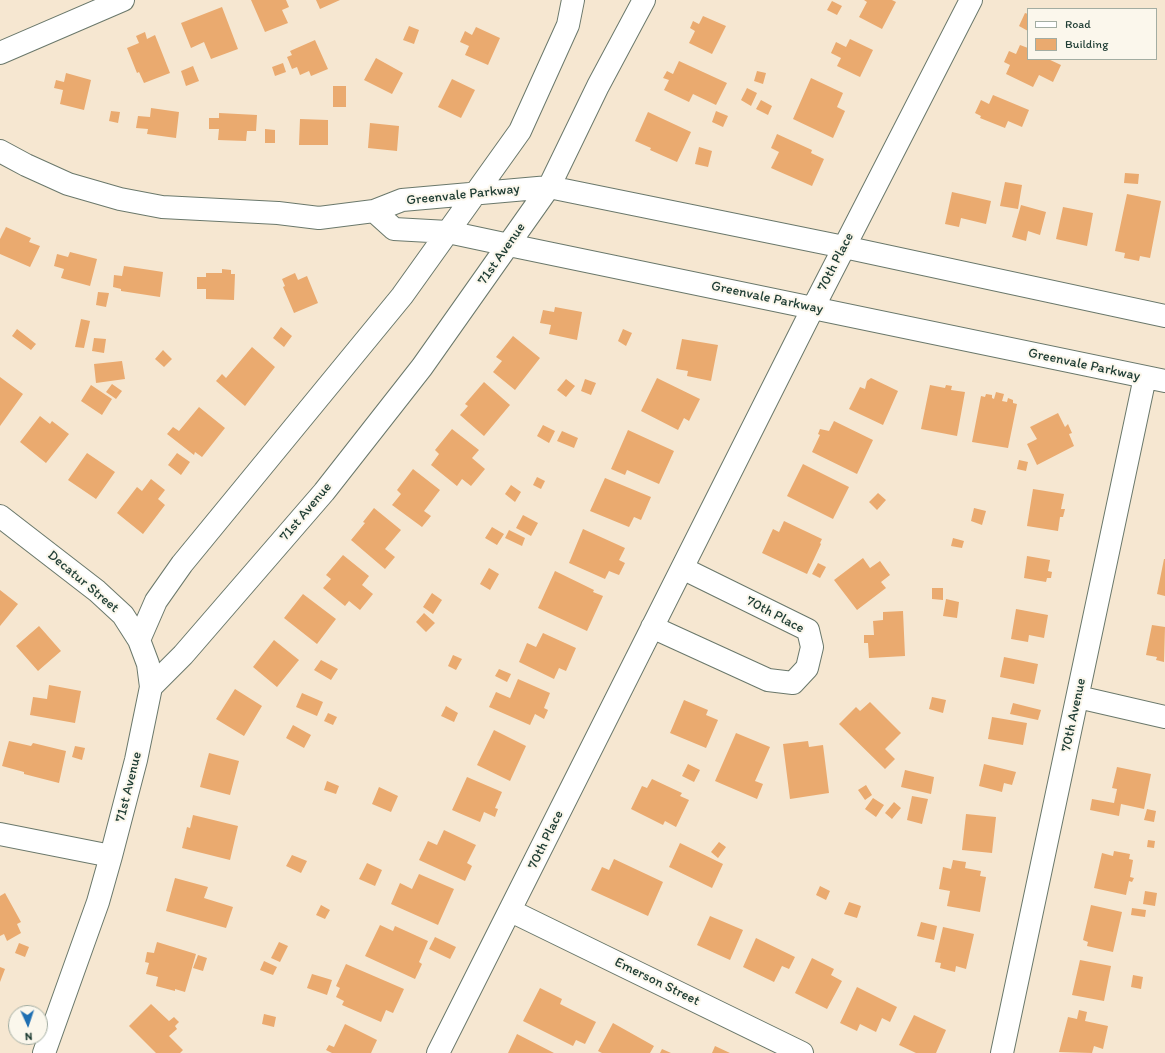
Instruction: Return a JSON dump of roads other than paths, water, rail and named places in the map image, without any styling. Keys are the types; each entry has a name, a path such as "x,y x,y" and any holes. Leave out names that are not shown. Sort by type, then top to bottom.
{"street":[{"path":"0,53 123,0"},
{"path":"139,640 156,601 182,564 402,296 520,131 568,25 573,0"},
{"name":"71st Avenue","path":"44,1053 98,902 136,760 151,686 183,656 324,492 422,367 549,186 598,86 644,0"},
{"name":"70th Place","path":"438,1053 511,911 813,308 971,0"},
{"name":"Greenvale Parkway","path":"0,150 26,165 68,184 120,199 162,207 278,213 319,218 374,211 402,200 549,186 844,247 1165,316"},
{"name":"Greenvale Parkway","path":"374,211 394,229 448,232 509,244 1155,379"},
{"name":"70th Avenue","path":"1002,1053 1078,697 1155,379"},
{"name":"Decatur Street","path":"0,516 97,591 123,615 139,640 148,664 151,686"},
{"name":"70th Place","path":"652,627 768,680 793,683 807,668 812,648 808,630 682,568"},
{"path":"1078,697 1165,717"},
{"path":"0,834 111,856"},
{"name":"Emerson Street","path":"511,911 802,1053"}]}
